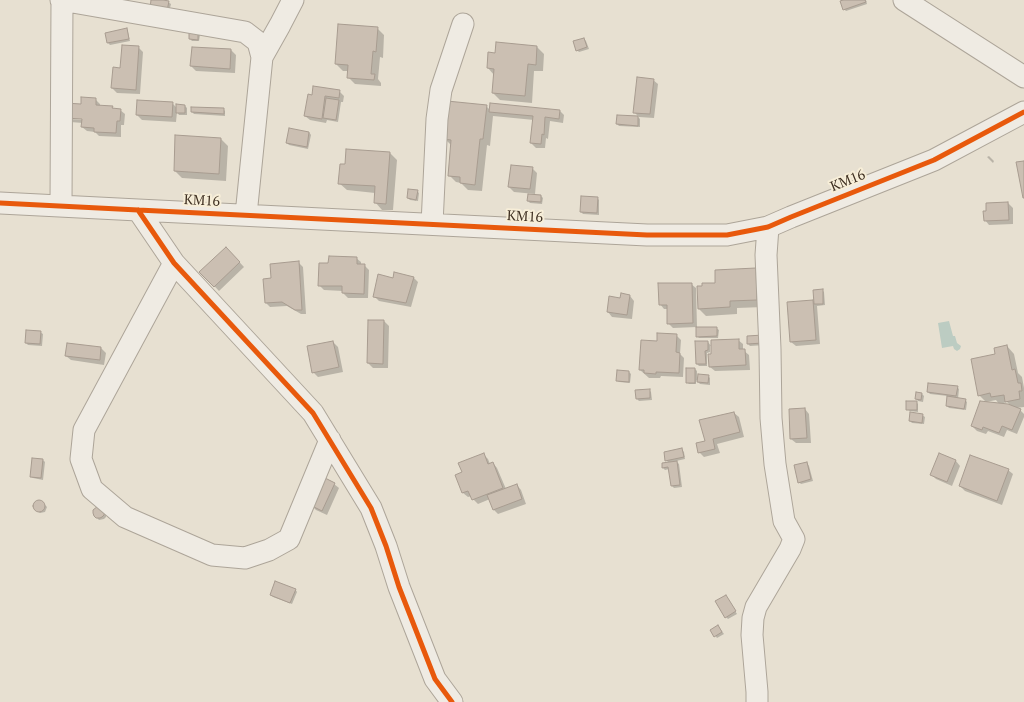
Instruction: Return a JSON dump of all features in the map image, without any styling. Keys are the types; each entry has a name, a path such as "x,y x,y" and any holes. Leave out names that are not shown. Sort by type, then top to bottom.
{"street":[{"path":"61,205 62,0 245,32 258,42 262,57 246,215"},
{"path":"262,57 293,0"},
{"path":"904,0 1024,77"},
{"path":"432,224 437,119 441,90 463,24"},
{"name":"KM16","path":"0,202 647,235 727,235 768,227 934,160 1024,112"},
{"path":"138,210 174,263 313,413 371,508 386,546 399,587 435,679 452,702"},
{"path":"757,702 758,692 752,635 753,618 756,607 790,549 794,539 784,521 775,464 766,255 768,227"},
{"path":"174,263 84,430 81,459 92,489 125,517 212,555 245,558 268,550 289,539 330,440"}],"shaded area":[{"path":"949,321 953,336 955,336 957,343 961,346 957,351 953,346 942,348 938,323"}],"building":[{"path":"151,0 169,1 167,11 150,8"},
{"path":"865,0 866,2 843,10 840,1"},
{"path":"338,24 378,27 376,52 373,51 371,74 375,74 374,80 347,78 348,65 335,64"},
{"path":"127,28 129,39 107,43 105,33"},
{"path":"189,31 198,32 198,40 189,39"},
{"path":"584,38 587,47 576,51 573,41"},
{"path":"496,42 537,46 536,65 528,64 525,96 492,93 494,69 487,68 488,52 495,53"},
{"path":"122,45 139,46 136,90 111,88 113,67 120,68"},
{"path":"192,47 231,49 230,69 190,66"},
{"path":"637,77 654,79 650,114 633,113"},
{"path":"313,86 340,90 339,98 325,96 322,119 304,116 308,94 312,95"},
{"path":"81,97 96,98 96,105 113,106 112,108 121,109 120,121 117,121 116,133 94,132 94,128 81,127 82,119 65,118 65,103 81,104"},
{"path":"326,98 339,100 336,120 323,118"},
{"path":"137,100 173,102 172,117 136,115"},
{"path":"447,101 487,105 483,139 480,139 475,185 460,183 460,177 448,176 451,140 443,139"},
{"path":"490,103 560,110 559,119 545,117 544,135 542,134 541,144 530,143 533,116 489,112"},
{"path":"176,104 185,105 185,113 176,113"},
{"path":"191,107 224,108 224,114 191,112"},
{"path":"617,115 638,116 638,126 616,124"},
{"path":"289,128 309,132 307,147 286,143"},
{"path":"175,135 221,138 219,174 174,171"},
{"path":"346,149 390,152 386,204 374,203 375,186 338,184 340,164 345,164"},
{"path":"1024,161 1024,198 1023,198 1016,162"},
{"path":"511,165 533,167 530,189 508,187"},
{"path":"408,189 418,190 416,200 407,198"},
{"path":"528,194 541,195 541,202 527,201"},
{"path":"581,196 598,197 597,213 580,212"},
{"path":"1008,202 1009,220 984,221 983,211 986,211 986,203"},
{"path":"226,247 240,262 214,287 199,272"},
{"path":"329,256 357,257 357,264 365,264 364,294 342,293 342,286 318,286 319,263 328,263"},
{"path":"299,261 302,310 295,310 282,302 265,303 263,279 271,278 270,264"},
{"path":"756,268 757,300 730,301 730,307 698,309 697,286 702,286 702,283 715,283 715,270"},
{"path":"394,272 414,277 406,303 373,297 378,274 393,278"},
{"path":"658,283 692,283 693,323 667,324 667,305 659,305"},
{"path":"823,289 823,304 814,304 813,290"},
{"path":"621,293 630,295 627,315 607,312 609,296 620,298"},
{"path":"813,300 816,340 790,342 787,302"},
{"path":"368,320 384,320 383,364 367,363"},
{"path":"696,327 717,327 717,336 696,337"},
{"path":"26,330 41,331 40,344 25,343"},
{"path":"657,333 677,334 676,352 680,353 679,373 656,372 656,374 644,373 644,370 639,370 641,340 657,341"},
{"path":"763,335 763,343 747,344 747,336"},
{"path":"739,339 739,349 745,349 746,365 709,367 708,354 711,354 711,340"},
{"path":"333,341 339,367 312,373 307,346"},
{"path":"695,341 708,341 708,350 705,351 706,364 696,364"},
{"path":"67,343 101,347 100,360 65,356"},
{"path":"1007,345 1012,370 1015,369 1018,383 1021,383 1022,391 1019,391 1020,399 1005,402 1004,395 991,397 990,393 978,396 971,359 995,354 994,348"},
{"path":"686,368 695,368 695,383 686,383"},
{"path":"617,370 629,371 629,382 616,381"},
{"path":"698,374 709,375 708,383 697,382"},
{"path":"928,383 958,386 956,396 927,392"},
{"path":"650,389 650,398 636,399 635,390"},
{"path":"916,392 922,393 921,400 915,399"},
{"path":"947,396 966,399 964,409 946,406"},
{"path":"906,401 917,401 917,410 906,410"},
{"path":"980,401 1008,404 1021,409 1012,430 1002,426 999,433 983,427 982,430 971,426"},
{"path":"805,408 807,438 790,439 789,409"},
{"path":"734,412 740,432 713,439 715,449 698,453 696,443 705,441 699,420"},
{"path":"910,412 923,414 922,423 909,421"},
{"path":"682,448 684,457 665,461 664,452"},
{"path":"484,453 488,464 493,462 503,488 472,500 468,491 462,493 455,475 462,472 458,463"},
{"path":"939,453 956,460 947,482 930,475"},
{"path":"970,455 1009,469 997,501 959,486"},
{"path":"32,458 43,459 41,478 30,477"},
{"path":"677,461 680,485 671,486 668,467 662,468 662,463"},
{"path":"807,462 811,479 798,483 794,465"},
{"path":"323,477 335,483 322,511 310,505"},
{"path":"517,484 522,499 493,510 487,495"},
{"path":"39,500 43,502 45,506 43,510 39,512 35,510 33,506 35,502"},
{"path":"98,506 105,511 102,517 96,518 93,510"},
{"path":"275,581 296,589 290,603 270,595"},
{"path":"726,595 736,611 725,618 715,601"},
{"path":"718,625 722,632 714,637 710,630"}],"cycle path":[{"path":"0,203 647,235 727,235 768,227 934,160 1024,112"},
{"path":"138,210 174,263 313,413 371,508 386,546 399,587 435,679 452,702"}]}
